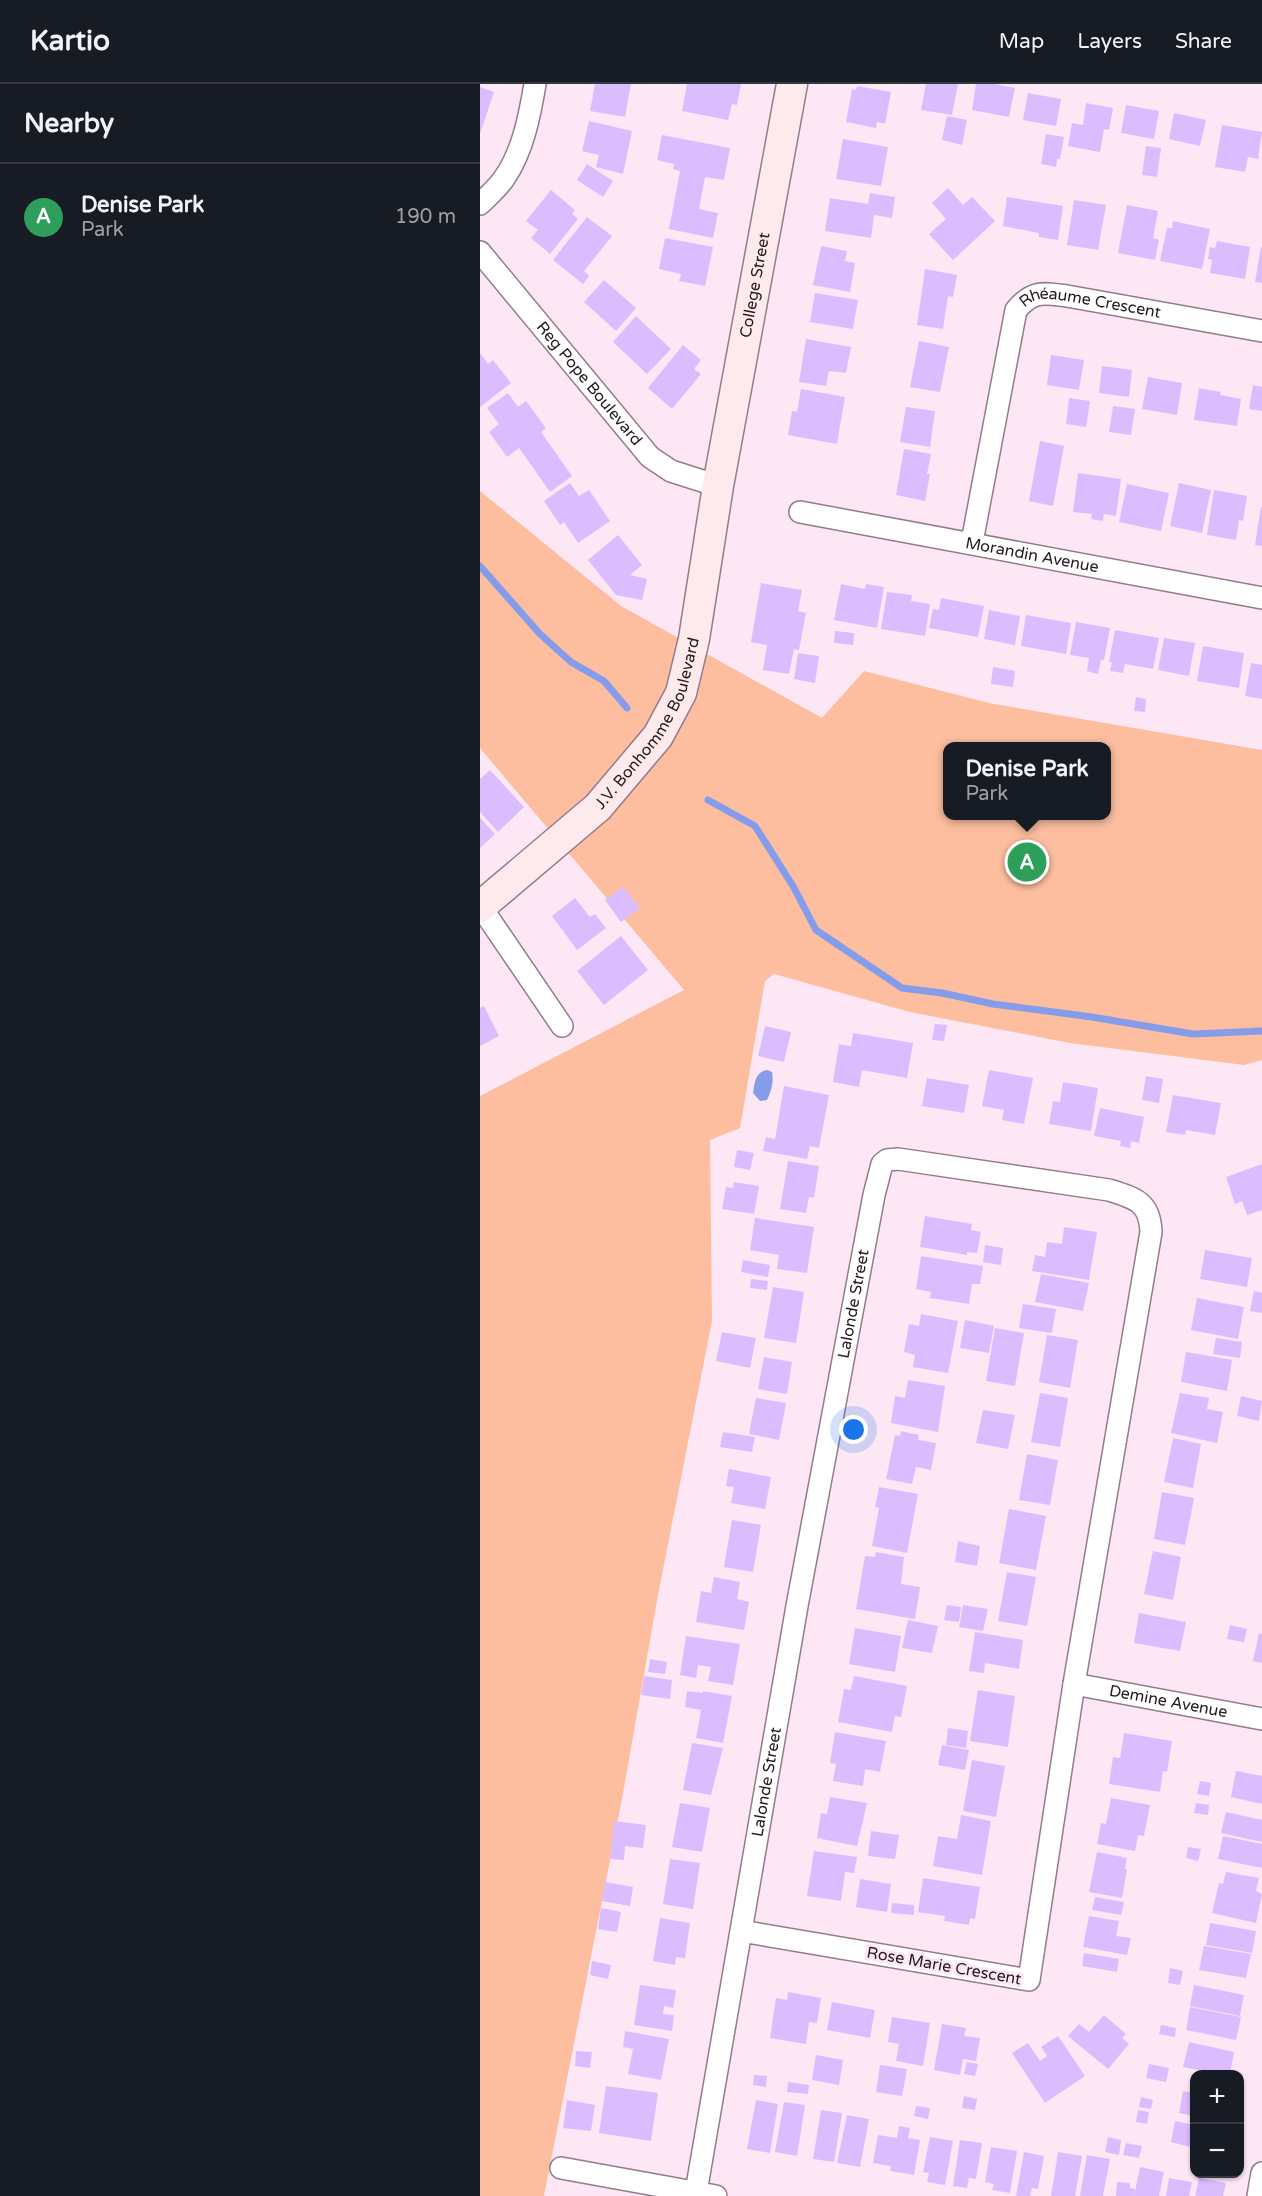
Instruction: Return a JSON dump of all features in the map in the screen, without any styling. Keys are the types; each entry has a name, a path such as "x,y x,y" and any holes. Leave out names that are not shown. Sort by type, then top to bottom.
{"street":[{"path":"480,204 506,177 518,152 530,113 535,84"},
{"name":"College Street","path":"718,486 792,84"},
{"name":"Reg Pope Boulevard","path":"480,252 650,457 670,471 718,486"},
{"name":"Rhéaume Crescent","path":"972,542 1016,310 1026,299 1039,293 1067,296 1262,331"},
{"name":"J.V. Bonhomme Boulevard","path":"480,907 598,807 658,736 681,693 694,639 718,486"},
{"name":"Morandin Avenue","path":"800,512 972,542 1262,598"},
{"path":"480,907 562,1026"},
{"name":"Lalonde Street","path":"706,2194 741,1931 797,1606 872,1207 882,1164 887,1160 1109,1190 1132,1197 1147,1208 1151,1232 1074,1684"},
{"name":"Demine Avenue","path":"1074,1684 1262,1719"},
{"name":"Rose Marie Crescent","path":"741,1931 1029,1980 1074,1684"},
{"path":"561,2168 706,2194"},
{"path":"1258,2196 1262,2173"}],"shaded area":[{"path":"480,491 621,606 822,718 864,671 989,703 1262,750 1262,1060 1244,1065 1070,1043 910,1012 774,974 765,981 740,1128 710,1140 712,1321 544,2196 480,2196 480,1096 684,990 480,748"}],"water":[{"path":"767,1070 772,1072 772,1087 767,1100 760,1101 753,1093 755,1081 760,1073"}],"building":[{"path":"595,84 631,84 625,117 590,111"},
{"path":"687,84 741,84 737,105 732,104 728,120 682,111"},
{"path":"926,84 958,84 952,115 921,110"},
{"path":"976,84 995,84 1015,88 1009,117 972,110"},
{"path":"857,86 891,92 885,124 877,122 876,128 846,122 852,89 856,90"},
{"path":"480,87 494,92 480,134"},
{"path":"1028,93 1061,99 1056,126 1023,120"},
{"path":"1086,103 1113,108 1109,130 1104,129 1100,152 1068,146 1072,123 1083,125"},
{"path":"1126,105 1159,111 1154,139 1121,133"},
{"path":"1174,113 1206,120 1200,146 1169,139"},
{"path":"947,116 967,120 962,145 942,140"},
{"path":"589,121 632,131 623,174 596,167 599,155 582,151"},
{"path":"1222,125 1262,132 1258,159 1248,157 1245,172 1215,167"},
{"path":"1046,134 1064,137 1060,159 1057,159 1056,167 1041,164"},
{"path":"662,135 730,148 724,180 705,177 699,209 718,213 713,238 669,229 680,171 673,169 674,164 657,160"},
{"path":"843,139 888,147 881,186 836,179"},
{"path":"1146,146 1161,148 1157,177 1142,175"},
{"path":"587,164 613,181 603,197 577,180"},
{"path":"948,188 963,205 972,197 995,221 953,260 929,234 946,219 932,203"},
{"path":"551,190 575,210 572,214 578,219 550,254 531,238 538,230 526,221"},
{"path":"870,193 895,197 892,218 874,215 871,238 825,231 830,198 868,204"},
{"path":"1007,197 1063,206 1058,240 1039,237 1039,233 1003,226"},
{"path":"1074,200 1106,205 1098,250 1067,245"},
{"path":"1127,205 1158,211 1153,238 1159,240 1155,260 1118,253"},
{"path":"587,217 612,236 584,271 589,276 583,284 553,260"},
{"path":"1173,221 1210,229 1202,269 1160,261 1167,228 1172,228"},
{"path":"665,238 713,247 705,286 679,281 681,274 659,269"},
{"path":"1217,241 1250,247 1245,279 1210,273 1212,260 1208,259 1210,247 1215,248"},
{"path":"821,246 847,251 845,261 855,263 850,292 813,285"},
{"path":"1262,248 1262,283 1255,282"},
{"path":"925,269 957,275 953,297 948,296 943,329 917,325"},
{"path":"604,280 636,308 616,331 584,302"},
{"path":"815,293 858,300 853,329 810,322"},
{"path":"636,316 671,349 647,374 613,342"},
{"path":"806,339 851,347 846,373 829,371 826,386 799,382"},
{"path":"919,341 949,347 940,392 910,387"},
{"path":"683,345 701,360 694,369 701,374 672,409 648,388"},
{"path":"480,353 488,364 493,360 511,383 480,407"},
{"path":"1051,355 1084,360 1079,390 1047,385"},
{"path":"1102,366 1132,370 1129,397 1099,393"},
{"path":"1148,377 1182,383 1177,415 1142,409"},
{"path":"1253,385 1262,387 1262,411 1249,409"},
{"path":"1199,388 1241,399 1237,426 1194,420"},
{"path":"801,389 845,397 837,444 788,435 792,411 797,412"},
{"path":"508,393 518,407 526,401 546,428 541,432 572,476 550,492 519,448 507,457 489,432 499,424 487,408"},
{"path":"1069,398 1090,401 1086,427 1066,424"},
{"path":"1113,406 1135,409 1131,435 1109,432"},
{"path":"906,407 935,411 930,447 900,442"},
{"path":"1040,441 1064,446 1053,506 1029,501"},
{"path":"904,449 931,454 925,501 896,495"},
{"path":"1078,473 1121,479 1116,516 1104,514 1103,521 1091,519 1092,514 1073,512"},
{"path":"570,483 579,496 589,490 610,521 578,543 564,522 560,525 544,501"},
{"path":"1179,483 1211,490 1202,533 1170,526"},
{"path":"1127,484 1169,493 1161,531 1119,522"},
{"path":"1214,490 1247,496 1243,521 1239,520 1236,540 1207,535"},
{"path":"1262,507 1262,546 1255,545"},
{"path":"618,535 642,565 630,575 647,579 642,600 616,595 588,560"},
{"path":"761,583 802,590 798,611 806,613 799,650 794,649 789,674 763,670 767,645 751,642"},
{"path":"841,584 865,589 866,584 884,587 877,628 834,620"},
{"path":"887,592 912,595 911,601 930,604 925,636 881,629"},
{"path":"941,598 984,606 978,637 929,628 933,609 939,610"},
{"path":"989,610 1020,616 1015,645 984,639"},
{"path":"1026,615 1071,623 1066,654 1021,646"},
{"path":"1076,622 1110,628 1104,660 1101,660 1098,674 1087,671 1089,658 1070,655"},
{"path":"1115,630 1159,638 1153,669 1125,664 1123,673 1110,671 1112,662 1109,662"},
{"path":"835,631 854,633 853,645 834,643"},
{"path":"1164,638 1195,643 1189,676 1158,670"},
{"path":"1203,646 1244,653 1239,688 1197,681"},
{"path":"798,653 819,656 815,683 794,679"},
{"path":"1251,663 1262,665 1262,699 1245,696"},
{"path":"993,667 1015,671 1013,687 991,684"},
{"path":"1136,697 1146,699 1145,712 1134,711"},
{"path":"490,770 524,807 498,832 480,812 480,779"},
{"path":"480,818 495,834 480,848"},
{"path":"623,887 640,908 621,922 605,900"},
{"path":"575,898 590,917 595,914 606,928 577,950 552,916"},
{"path":"621,936 648,970 604,1005 577,971"},
{"path":"484,1006 499,1036 480,1046 480,1008"},
{"path":"935,1024 947,1025 944,1041 932,1040"},
{"path":"765,1026 791,1032 784,1062 758,1056"},
{"path":"853,1033 913,1043 907,1078 862,1070 859,1087 833,1082 839,1044 851,1046"},
{"path":"989,1070 1033,1078 1024,1124 1002,1120 1004,1110 982,1106"},
{"path":"1146,1076 1163,1079 1159,1103 1142,1100"},
{"path":"927,1078 969,1085 964,1113 922,1106"},
{"path":"1063,1082 1098,1088 1091,1131 1049,1124 1053,1101 1060,1102"},
{"path":"784,1086 829,1095 819,1148 810,1146 807,1159 763,1151 766,1137 775,1139"},
{"path":"1173,1095 1221,1103 1215,1135 1186,1130 1185,1135 1166,1132"},
{"path":"1100,1108 1144,1117 1139,1143 1131,1141 1130,1148 1120,1146 1121,1141 1094,1136"},
{"path":"737,1150 754,1153 750,1170 734,1167"},
{"path":"788,1161 819,1166 814,1198 809,1197 806,1213 780,1209"},
{"path":"1262,1164 1262,1210 1247,1215 1242,1201 1235,1204 1226,1177"},
{"path":"734,1182 759,1186 754,1214 722,1209 726,1187 733,1188"},
{"path":"925,1216 972,1224 971,1230 981,1232 977,1253 967,1252 967,1255 920,1247"},
{"path":"755,1218 814,1227 807,1273 777,1269 779,1255 750,1250"},
{"path":"1064,1227 1097,1232 1089,1280 1032,1271 1035,1255 1045,1257 1047,1242 1062,1244"},
{"path":"985,1245 1003,1248 1001,1265 983,1262"},
{"path":"1205,1250 1252,1258 1247,1287 1200,1279"},
{"path":"921,1256 983,1266 980,1284 972,1284 969,1304 930,1298 931,1292 916,1289"},
{"path":"743,1260 770,1265 768,1277 741,1272"},
{"path":"1041,1274 1089,1283 1083,1311 1035,1302"},
{"path":"751,1279 768,1281 767,1290 750,1288"},
{"path":"773,1287 804,1292 796,1343 764,1338"},
{"path":"1254,1291 1262,1293 1262,1313 1250,1311"},
{"path":"1197,1298 1244,1307 1238,1339 1191,1330"},
{"path":"1023,1304 1056,1309 1052,1333 1019,1328"},
{"path":"921,1314 958,1321 948,1373 913,1367 915,1355 904,1352 909,1324 919,1326"},
{"path":"965,1320 994,1326 989,1353 960,1348"},
{"path":"995,1328 1024,1333 1015,1386 986,1381"},
{"path":"722,1332 756,1338 750,1368 716,1361"},
{"path":"1047,1335 1078,1340 1070,1388 1039,1382"},
{"path":"1216,1338 1242,1342 1240,1358 1213,1354"},
{"path":"1186,1352 1232,1360 1227,1391 1181,1382"},
{"path":"764,1357 792,1362 787,1394 758,1389"},
{"path":"908,1380 945,1386 938,1432 891,1423 895,1396 905,1398"},
{"path":"1040,1393 1068,1398 1060,1447 1031,1442"},
{"path":"1180,1393 1209,1398 1207,1409 1223,1412 1217,1443 1171,1433"},
{"path":"1241,1396 1262,1401 1259,1421 1237,1416"},
{"path":"756,1398 786,1403 779,1440 749,1434"},
{"path":"983,1410 1015,1415 1008,1449 976,1443"},
{"path":"901,1431 919,1435 918,1440 936,1443 931,1470 916,1467 912,1484 886,1479 895,1435 900,1436"},
{"path":"723,1432 755,1437 752,1452 720,1447"},
{"path":"1173,1438 1201,1444 1193,1488 1164,1482"},
{"path":"1027,1454 1058,1460 1050,1505 1019,1500"},
{"path":"729,1469 771,1477 765,1509 731,1503 734,1487 726,1486"},
{"path":"879,1487 918,1494 907,1553 872,1546 879,1508 875,1507"},
{"path":"1162,1492 1194,1498 1185,1545 1154,1539"},
{"path":"1009,1509 1046,1516 1036,1570 999,1563"},
{"path":"732,1520 761,1525 753,1572 724,1567"},
{"path":"958,1541 980,1546 977,1566 955,1562"},
{"path":"1153,1551 1181,1557 1173,1600 1144,1594"},
{"path":"876,1552 904,1557 901,1584 920,1587 915,1619 856,1609 865,1556 875,1557"},
{"path":"1007,1572 1036,1577 1027,1626 998,1621"},
{"path":"714,1577 740,1582 737,1599 749,1602 744,1630 696,1622 701,1591 711,1593"},
{"path":"947,1605 961,1607 959,1622 944,1620"},
{"path":"963,1605 988,1609 983,1631 959,1627"},
{"path":"1139,1613 1186,1622 1180,1651 1134,1643"},
{"path":"908,1620 938,1626 932,1653 902,1648"},
{"path":"1230,1625 1247,1629 1244,1642 1227,1639"},
{"path":"855,1628 901,1636 895,1672 849,1664"},
{"path":"975,1632 1023,1640 1019,1669 985,1663 984,1673 969,1671"},
{"path":"1259,1633 1262,1634 1262,1663 1253,1661"},
{"path":"686,1636 740,1644 733,1685 708,1681 711,1667 698,1665 696,1678 680,1675"},
{"path":"650,1659 667,1662 665,1674 648,1672"},
{"path":"644,1676 672,1680 670,1699 641,1695"},
{"path":"854,1676 907,1686 901,1717 895,1716 892,1732 838,1722 844,1689 851,1690"},
{"path":"978,1690 1015,1696 1008,1747 970,1741"},
{"path":"687,1691 732,1696 723,1743 696,1738 701,1710 685,1707"},
{"path":"948,1728 968,1731 966,1748 946,1745"},
{"path":"835,1732 886,1741 880,1772 865,1769 863,1786 833,1781 836,1764 830,1763"},
{"path":"1124,1733 1172,1741 1167,1772 1163,1771 1160,1792 1109,1784 1113,1757 1120,1758"},
{"path":"692,1743 723,1748 711,1795 683,1790"},
{"path":"942,1745 969,1750 965,1770 938,1765"},
{"path":"972,1760 1005,1766 996,1817 963,1811"},
{"path":"1236,1771 1262,1776 1262,1804 1231,1797"},
{"path":"1200,1781 1211,1783 1209,1796 1197,1794"},
{"path":"830,1797 867,1803 857,1846 817,1838 821,1813 827,1814"},
{"path":"1111,1798 1150,1805 1144,1836 1138,1835 1135,1851 1097,1844 1101,1823 1106,1824"},
{"path":"680,1803 710,1808 702,1852 672,1847"},
{"path":"1196,1803 1209,1805 1208,1815 1194,1813"},
{"path":"1226,1812 1262,1820 1262,1842 1221,1833"},
{"path":"961,1815 991,1821 982,1875 933,1866 938,1836 957,1839"},
{"path":"614,1821 646,1825 643,1848 625,1846 624,1860 610,1859"},
{"path":"871,1831 899,1835 895,1859 868,1856"},
{"path":"1223,1836 1262,1844 1262,1868 1218,1859"},
{"path":"1188,1847 1201,1849 1198,1861 1186,1858"},
{"path":"814,1851 857,1857 854,1873 845,1872 841,1901 807,1896"},
{"path":"1097,1852 1127,1858 1122,1898 1089,1892"},
{"path":"670,1859 700,1863 693,1909 663,1904"},
{"path":"1226,1872 1259,1878 1256,1891 1262,1894 1256,1923 1212,1913 1219,1883 1223,1884"},
{"path":"923,1878 980,1887 975,1919 970,1918 969,1925 944,1921 945,1916 918,1912"},
{"path":"860,1879 891,1884 887,1912 856,1907"},
{"path":"605,1882 633,1887 630,1906 602,1901"},
{"path":"1095,1897 1124,1902 1121,1915 1092,1910"},
{"path":"892,1903 914,1905 914,1915 891,1913"},
{"path":"601,1908 621,1912 617,1932 598,1929"},
{"path":"1089,1916 1119,1921 1116,1936 1131,1938 1127,1955 1083,1947"},
{"path":"660,1918 690,1923 685,1958 676,1957 675,1965 653,1961"},
{"path":"1210,1923 1256,1931 1252,1953 1206,1945"},
{"path":"1204,1946 1251,1954 1246,1978 1199,1970"},
{"path":"1084,1953 1119,1959 1117,1972 1082,1966"},
{"path":"592,1961 611,1965 608,1979 590,1975"},
{"path":"1170,1968 1183,1971 1180,1985 1168,1983"},
{"path":"640,1985 676,1990 673,2008 664,2006 663,2014 674,2015 672,2031 634,2025"},
{"path":"1194,1985 1244,1995 1240,2016 1190,2006"},
{"path":"788,1992 821,1998 817,2023 809,2022 806,2044 770,2038 776,1998 787,2000"},
{"path":"832,2002 875,2010 870,2038 827,2030"},
{"path":"1190,2007 1241,2017 1236,2040 1186,2030"},
{"path":"1104,2015 1126,2034 1122,2038 1129,2044 1108,2069 1068,2036 1079,2024 1089,2032"},
{"path":"892,2017 930,2023 923,2066 896,2061 899,2044 888,2042"},
{"path":"942,2024 966,2028 964,2036 980,2038 976,2061 963,2059 960,2075 934,2070"},
{"path":"1161,2025 1176,2028 1175,2037 1159,2034"},
{"path":"625,2031 669,2039 661,2080 628,2074 633,2049 623,2047"},
{"path":"1058,2036 1085,2076 1045,2103 1012,2053 1028,2043 1040,2061 1047,2056 1041,2047"},
{"path":"1189,2042 1234,2052 1231,2070 1198,2070 1183,2067"},
{"path":"576,2051 592,2052 590,2068 575,2066"},
{"path":"816,2055 843,2060 839,2085 812,2080"},
{"path":"967,2062 978,2064 975,2076 964,2074"},
{"path":"1149,2064 1169,2068 1166,2082 1146,2078"},
{"path":"880,2065 907,2069 902,2096 876,2092"},
{"path":"754,2075 767,2076 766,2087 753,2085"},
{"path":"788,2082 809,2085 808,2094 787,2092"},
{"path":"606,2086 658,2093 651,2141 599,2133"},
{"path":"1183,2091 1190,2092 1190,2115 1179,2113"},
{"path":"964,2096 977,2099 975,2110 962,2108"},
{"path":"1141,2097 1153,2100 1151,2109 1139,2107"},
{"path":"567,2100 595,2105 591,2131 563,2128"},
{"path":"756,2100 778,2104 770,2153 747,2149"},
{"path":"784,2102 805,2105 797,2156 775,2152"},
{"path":"916,2106 930,2108 928,2119 914,2116"},
{"path":"821,2110 842,2113 834,2162 813,2159"},
{"path":"1138,2110 1149,2112 1147,2124 1136,2122"},
{"path":"847,2115 869,2119 860,2167 837,2163"},
{"path":"1175,2121 1190,2124 1190,2147 1171,2142"},
{"path":"899,2126 910,2128 908,2138 920,2140 914,2175 890,2171 891,2166 873,2163 878,2135 897,2138"},
{"path":"930,2137 953,2141 945,2185 927,2182 929,2173 923,2172"},
{"path":"1108,2137 1121,2140 1119,2155 1105,2152"},
{"path":"960,2140 982,2143 976,2179 969,2178 967,2188 953,2186"},
{"path":"1126,2143 1142,2146 1139,2158 1123,2155"},
{"path":"991,2147 1017,2151 1010,2193 992,2190 994,2184 985,2182"},
{"path":"1024,2152 1044,2156 1038,2189 1032,2188 1030,2196 1016,2196"},
{"path":"1058,2152 1082,2156 1075,2196 1051,2196"},
{"path":"1087,2155 1110,2159 1103,2196 1080,2196"},
{"path":"1140,2167 1164,2172 1159,2196 1134,2196"},
{"path":"1169,2178 1192,2182 1189,2196 1166,2196"},
{"path":"1199,2178 1226,2183 1223,2196 1195,2196"},
{"path":"1117,2182 1130,2183 1130,2188 1135,2189 1134,2196 1116,2196"}],"waterway":[{"path":"480,566 540,634 571,662 604,681 627,708"},
{"path":"708,800 755,826 793,886 816,930 902,988 1193,1034 1262,1031"}],"place":[{"name":"Denise Park","path":"1027,862"}]}
